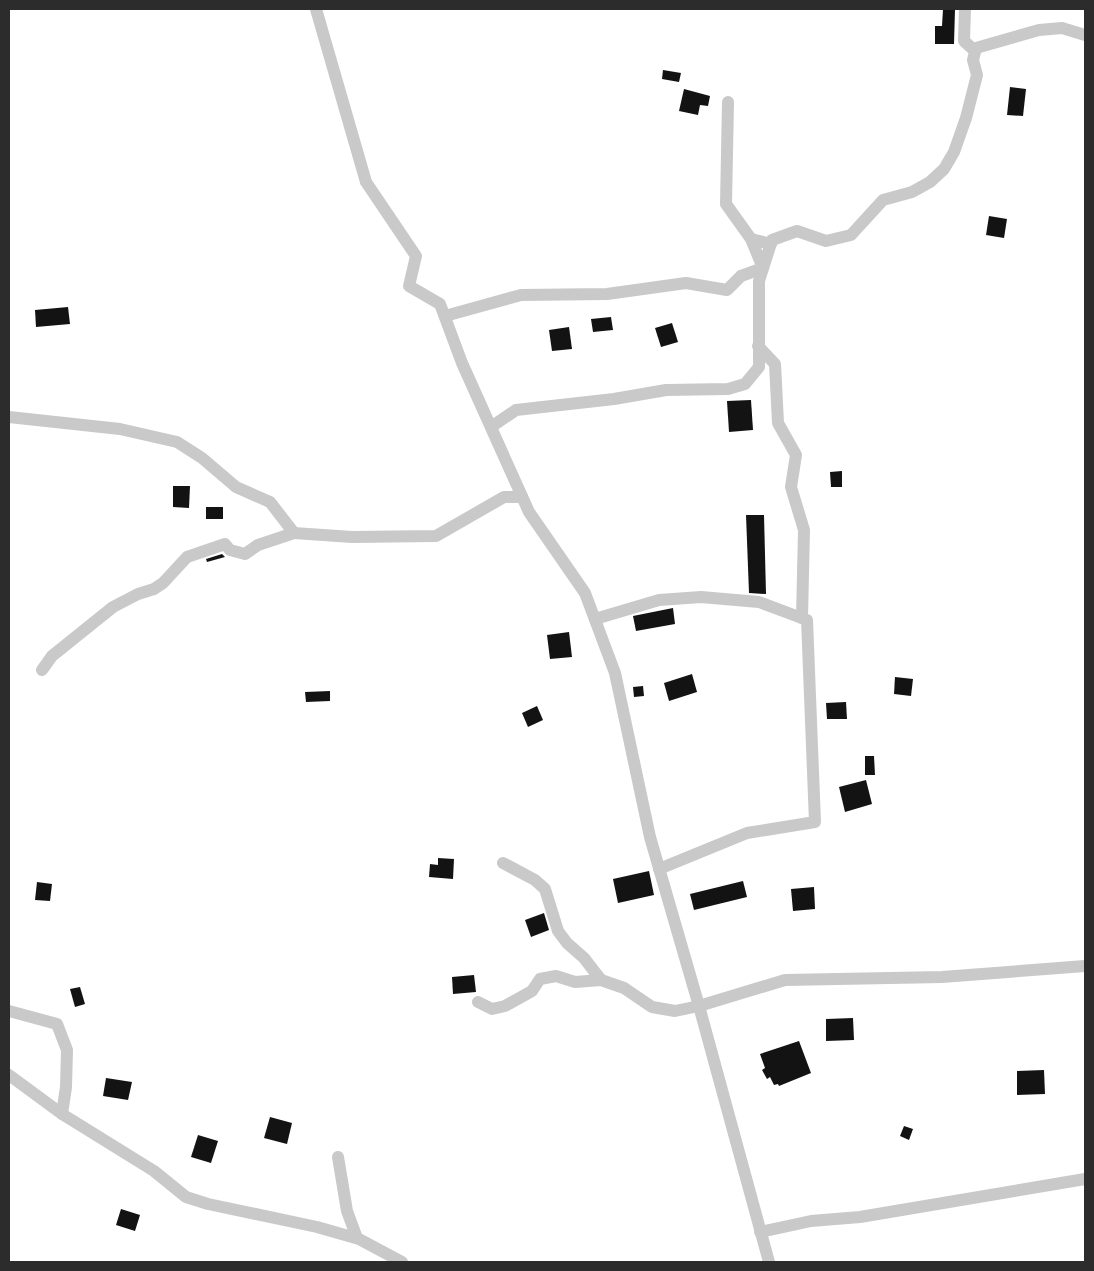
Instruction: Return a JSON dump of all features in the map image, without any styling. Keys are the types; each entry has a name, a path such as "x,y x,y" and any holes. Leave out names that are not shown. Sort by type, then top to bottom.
{"street":[{"path":"316,9 366,182 416,256 409,286 440,304 462,362 529,512 585,593 615,673 650,837 699,1006 769,1262"},
{"path":"965,9 964,41 975,51"},
{"path":"492,427 516,410 614,399 666,390 728,389 745,384 759,367 759,281 772,240 797,231 826,241 851,235 883,200 912,192 930,182 944,169 954,152 966,118 977,75 973,60 976,48 1039,30 1062,28 1085,35"},
{"path":"728,102 726,204 752,239 763,268"},
{"path":"752,239 771,244"},
{"path":"445,316 522,295 607,294 686,283 727,290 741,276 763,268"},
{"path":"758,346 775,364 778,423 796,454 791,487 804,530 802,618"},
{"path":"9,417 120,429 177,442 202,458 236,487 270,502 294,533"},
{"path":"42,670 52,656 113,607 138,594 154,589 163,583 187,557 225,544 230,550 245,554 258,545 294,533 352,537 436,536 504,497 522,497"},
{"path":"595,619 659,600 701,598 759,602 807,620 815,822 747,833 659,869"},
{"path":"503,863 535,880 545,889 558,931 566,943 584,958 601,980"},
{"path":"478,1002 492,1009 506,1006 532,991 540,979 556,976 575,982 601,980 624,988 652,1007 675,1011 699,1006 785,980 942,976 1085,966"},
{"path":"9,1011 57,1024 67,1050 66,1087 62,1114"},
{"path":"9,1075 62,1114 154,1171 186,1196 208,1204 317,1227 357,1238 402,1262"},
{"path":"338,1157 347,1211 357,1238"},
{"path":"760,1232 811,1221 860,1217 1085,1178"}],"building":[{"path":"943,9 955,9 954,44 935,44 935,26 942,26"},
{"path":"663,70 681,73 679,82 662,79"},
{"path":"1010,87 1026,89 1023,116 1007,115"},
{"path":"684,89 710,96 708,106 700,105 698,115 679,111"},
{"path":"989,216 1007,219 1004,238 986,235"},
{"path":"68,307 70,324 36,327 35,310"},
{"path":"611,317 613,330 593,332 591,319"},
{"path":"672,323 678,342 661,347 655,328"},
{"path":"569,327 572,349 552,351 549,330"},
{"path":"751,400 753,430 729,432 727,401"},
{"path":"842,471 842,487 831,487 830,472"},
{"path":"173,486 190,486 189,508 173,507"},
{"path":"206,507 223,507 223,519 206,519"},
{"path":"746,515 764,515 766,594 749,593"},
{"path":"222,554 225,557 207,562 206,559"},
{"path":"673,608 675,624 636,631 633,616"},
{"path":"569,632 572,657 550,659 547,635"},
{"path":"692,674 697,692 669,701 664,683"},
{"path":"895,677 913,679 911,696 894,694"},
{"path":"643,686 644,696 634,697 633,687"},
{"path":"330,691 330,701 306,702 305,692"},
{"path":"846,702 847,719 827,719 826,703"},
{"path":"537,706 543,720 528,727 522,713"},
{"path":"865,756 874,756 875,775 865,775"},
{"path":"866,780 872,804 845,812 839,787"},
{"path":"438,858 454,859 453,879 429,877 430,864 438,865"},
{"path":"649,871 654,895 618,903 613,879"},
{"path":"743,881 747,897 694,910 690,894"},
{"path":"37,882 52,884 50,901 35,900"},
{"path":"814,887 815,909 793,911 791,889"},
{"path":"544,913 549,930 531,937 525,920"},
{"path":"474,975 476,992 453,994 452,977"},
{"path":"80,987 85,1004 75,1007 70,989"},
{"path":"853,1018 854,1040 826,1041 826,1019"},
{"path":"799,1041 811,1073 779,1086 778,1084 774,1085 770,1077 767,1079 762,1070 765,1068 760,1054"},
{"path":"1044,1070 1045,1094 1017,1095 1017,1071"},
{"path":"106,1078 132,1082 128,1100 103,1096"},
{"path":"270,1117 292,1123 287,1144 264,1138"},
{"path":"904,1126 913,1129 909,1140 900,1136"},
{"path":"198,1135 218,1141 211,1163 191,1157"},
{"path":"121,1209 140,1215 135,1231 116,1225"}]}
